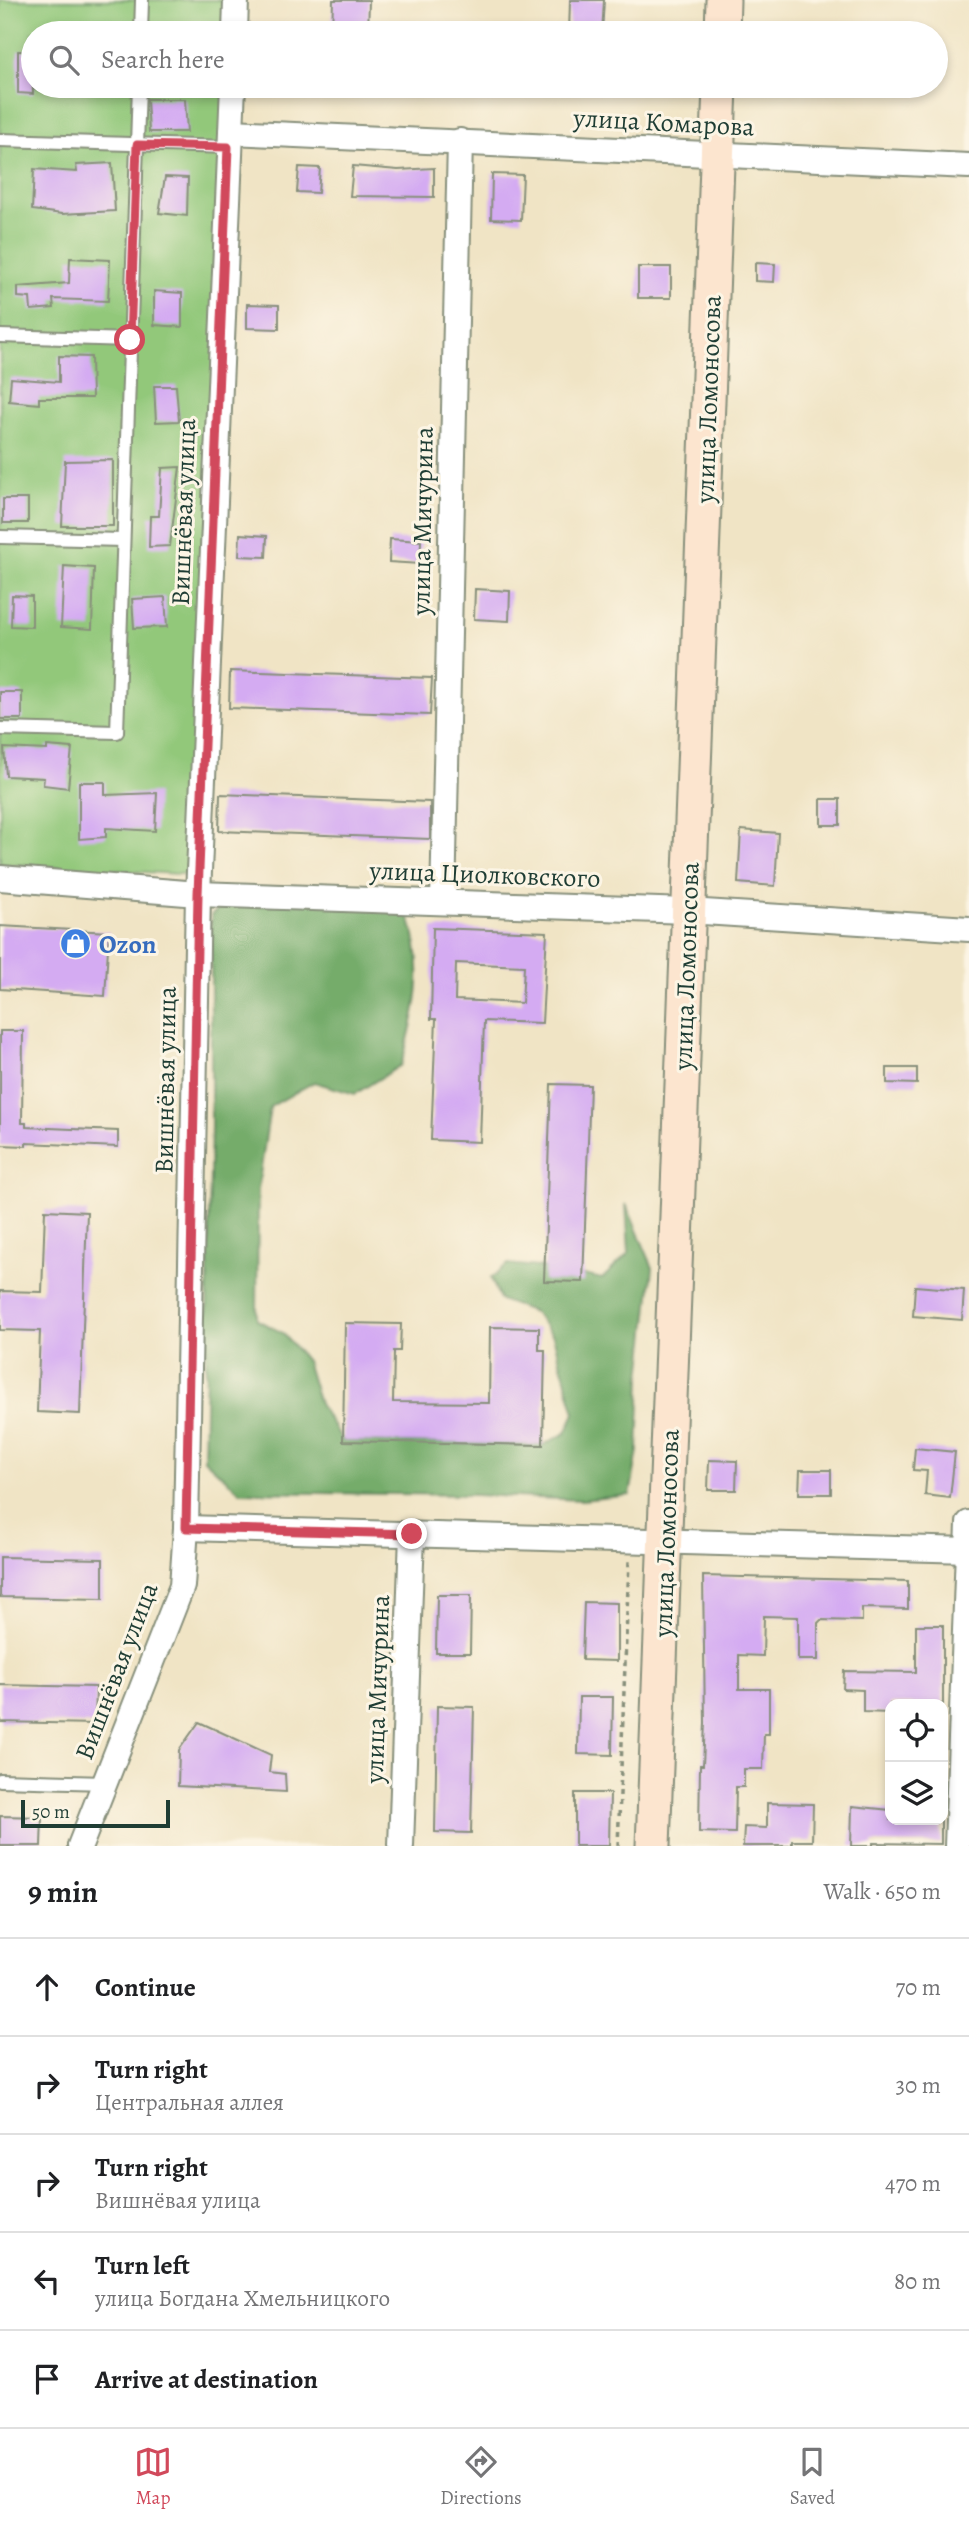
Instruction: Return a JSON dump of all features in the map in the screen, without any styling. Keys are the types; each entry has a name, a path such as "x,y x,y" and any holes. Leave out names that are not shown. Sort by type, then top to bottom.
{"street":[{"path":"235,21 236,0"},
{"path":"722,21 723,0"},
{"name":"Вишнёвая улица","path":"80,1846 182,1586 186,1528 198,894 232,98"},
{"name":"улица Ломоносова","path":"653,1846 720,98"},
{"name":"улица Комарова","path":"229,139 460,141 718,156 969,166"},
{"name":"улица Мичурина","path":"443,902 460,141"},
{"name":"улица Циолковского","path":"0,878 198,894 688,911 969,929"},
{"path":"957,1846 969,1523"},
{"path":"186,1528 968,1550"},
{"name":"улица Мичурина","path":"401,1846 412,1534"}],"lane":[{"path":"141,21 142,0"},
{"path":"0,729 117,732 139,98"},
{"path":"0,140 137,145 229,139"},
{"path":"0,336 130,340"},
{"path":"0,537 123,540"},
{"path":"0,1780 106,1783"}],"path":[{"path":"618,1846 629,1562"}],"green space":[{"path":"0,0 231,0 230,21 21,21 21,98 227,98 197,875 0,864"},
{"path":"235,895 350,899 409,917 418,973 415,1009 401,1065 355,1094 314,1082 270,1107 258,1189 257,1320 283,1333 306,1361 319,1404 343,1441 543,1445 566,1433 575,1413 553,1336 534,1312 500,1300 491,1278 508,1264 558,1269 602,1279 629,1253 626,1204 653,1268 641,1377 638,1451 630,1495 582,1500 475,1495 240,1492 204,1459 211,1127 211,915"}],"building":[{"path":"333,0 369,0 368,21 332,21"},
{"path":"570,0 604,0 603,21 569,21"},
{"path":"18,51 21,51 21,93 18,93"},
{"path":"147,99 185,99 187,132 149,132"},
{"path":"112,163 115,211 62,214 32,210 34,169 77,172 76,165"},
{"path":"353,166 398,170 434,168 434,197 350,196"},
{"path":"299,167 320,168 318,193 297,192"},
{"path":"492,174 523,175 521,220 491,219"},
{"path":"165,177 188,178 187,216 159,213"},
{"path":"70,258 110,260 108,301 53,299 54,308 31,310 30,298 18,297 18,287 69,283"},
{"path":"755,263 775,264 774,282 755,281"},
{"path":"638,267 671,267 671,298 638,298"},
{"path":"154,291 182,293 182,327 154,325"},
{"path":"247,304 279,305 279,329 247,328"},
{"path":"59,356 91,357 92,398 39,398 39,404 9,401 11,378 59,382"},
{"path":"154,386 176,386 179,421 156,422"},
{"path":"113,460 113,526 62,526 65,461"},
{"path":"180,467 170,546 149,547 150,516 159,516 162,468"},
{"path":"3,499 28,499 28,523 3,523"},
{"path":"240,534 267,536 266,557 239,556"},
{"path":"390,539 421,541 420,564 389,562"},
{"path":"64,566 94,568 92,629 61,627"},
{"path":"475,589 510,591 509,621 474,619"},
{"path":"12,595 32,596 32,627 11,626"},
{"path":"165,597 167,627 134,628 132,599"},
{"path":"230,671 432,678 430,715 229,708"},
{"path":"0,692 22,692 22,719 0,719"},
{"path":"47,746 72,748 68,788 43,785 44,778 6,776 4,748 47,750"},
{"path":"79,782 105,782 105,795 157,793 155,831 106,828 106,837 79,839"},
{"path":"220,794 430,802 430,839 219,831"},
{"path":"821,799 840,799 840,825 821,825"},
{"path":"741,830 778,833 775,886 738,883"},
{"path":"0,926 109,932 105,996 0,989"},
{"path":"433,928 547,932 542,1023 484,1021 480,1142 431,1140 436,1019 431,1019","holes":["456,963 524,966 522,1003 455,1000"]},
{"path":"0,1031 23,1031 22,1123 26,1123 26,1127 118,1131 118,1147 26,1143 26,1146 0,1145"},
{"path":"887,1068 917,1068 917,1084 887,1083"},
{"path":"551,1084 590,1085 583,1282 544,1281"},
{"path":"45,1210 87,1212 80,1414 37,1412 40,1331 0,1330 0,1291 42,1292"},
{"path":"915,1286 964,1290 962,1320 913,1316"},
{"path":"345,1323 401,1324 400,1351 394,1351 393,1402 489,1403 490,1327 539,1328 539,1350 545,1350 543,1445 343,1441"},
{"path":"915,1448 955,1452 950,1498 925,1495 927,1471 913,1470"},
{"path":"709,1460 737,1461 736,1490 708,1490"},
{"path":"800,1470 831,1470 831,1494 799,1494"},
{"path":"0,1557 103,1559 103,1599 0,1597"},
{"path":"703,1576 908,1581 908,1609 862,1608 862,1621 821,1620 818,1623 818,1660 798,1660 798,1617 764,1616 763,1656 739,1655 739,1689 769,1689 769,1734 764,1734 763,1769 744,1769 744,1787 736,1787 735,1833 699,1832 700,1765 703,1765 705,1723"},
{"path":"437,1595 471,1595 470,1653 436,1653"},
{"path":"584,1602 617,1603 617,1661 582,1660"},
{"path":"916,1625 943,1625 943,1699 885,1699 885,1713 863,1712 863,1690 843,1689 844,1671 916,1672"},
{"path":"0,1685 96,1687 95,1724 0,1722"},
{"path":"579,1697 613,1697 612,1755 578,1754"},
{"path":"437,1706 474,1707 471,1833 435,1832"},
{"path":"199,1722 271,1755 269,1772 285,1774 286,1792 178,1786 179,1750"},
{"path":"575,1793 610,1793 609,1846 575,1846"},
{"path":"767,1803 813,1804 812,1841 792,1841 792,1846 743,1846 744,1827 767,1828"},
{"path":"852,1806 885,1809 885,1825 941,1825 941,1844 873,1843 873,1846 851,1846"},
{"path":"0,1816 42,1817 41,1846 0,1846"}],"place":[{"name":"Ozon","path":"76,944"}],"route":[{"path":"130,340 137,145 228,147 198,894 186,1528 412,1534"}]}
